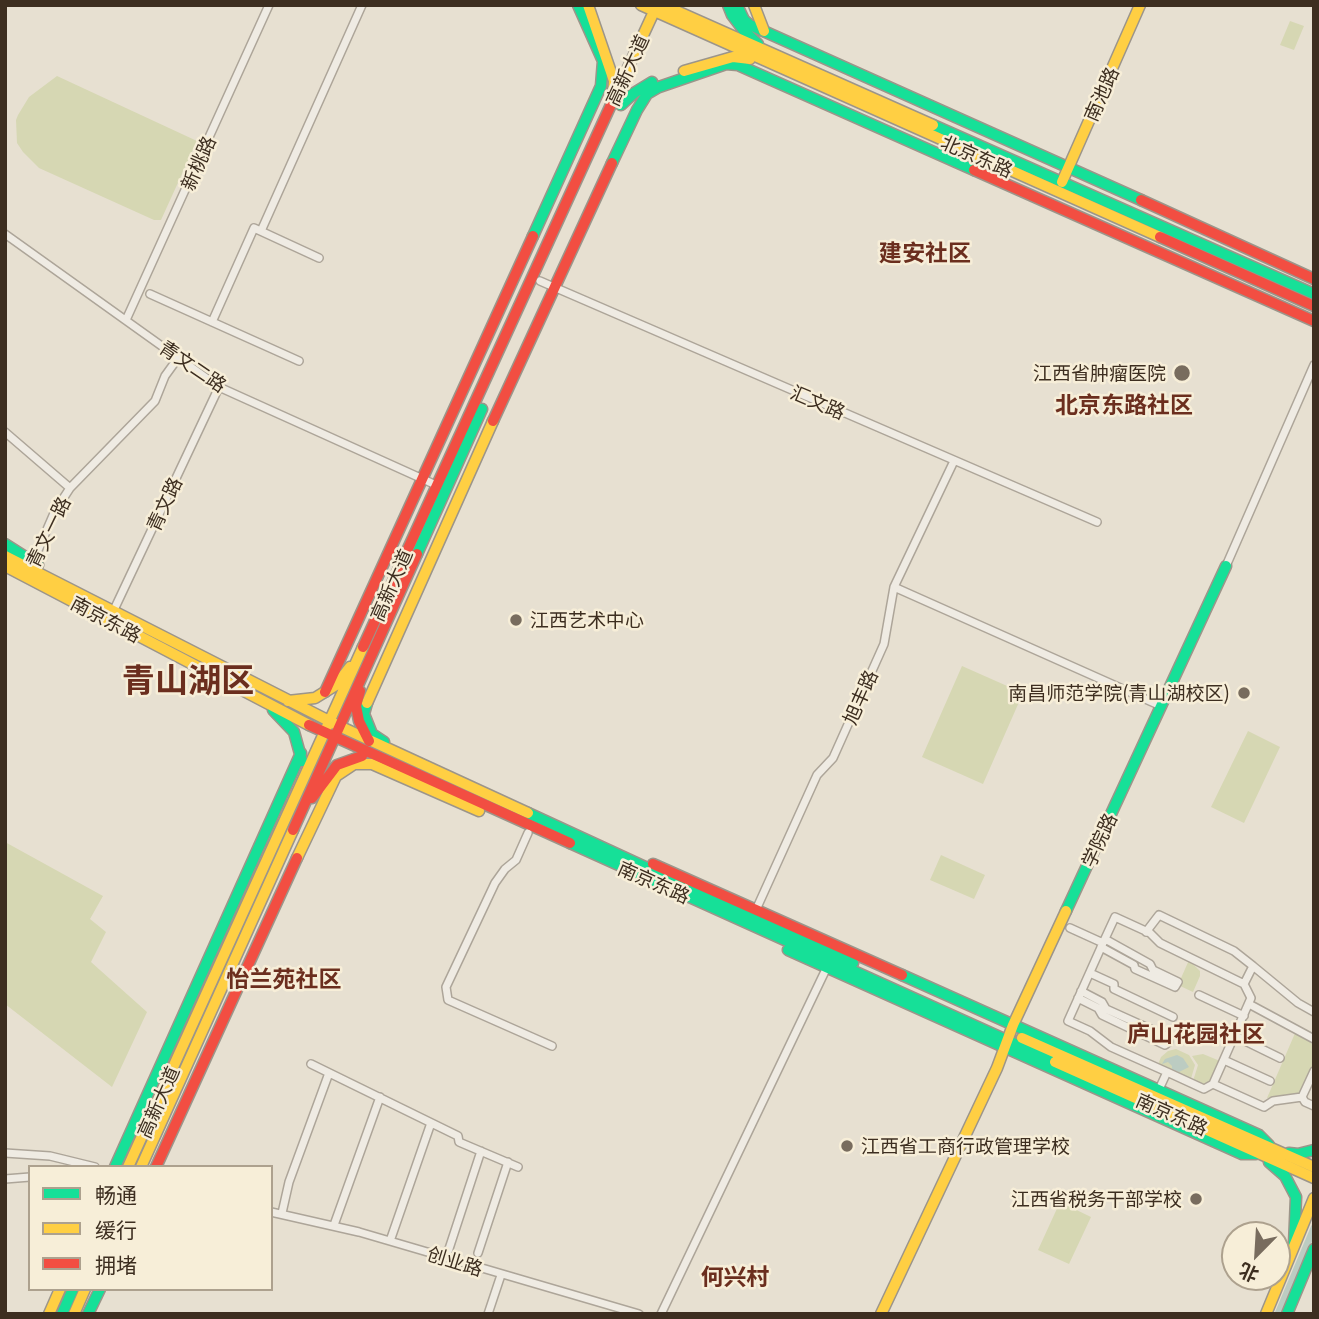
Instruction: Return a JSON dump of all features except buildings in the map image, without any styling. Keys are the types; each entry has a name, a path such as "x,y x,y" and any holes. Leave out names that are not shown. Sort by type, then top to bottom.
{"main road":[{"path":"325,692 601,86 603,61 578,5"},
{"path":"588,5 607,56 617,103 656,80 713,61 764,56"},
{"name":"北京东路","path":"641,5 661,8 1314,306"},
{"path":"728,5 732,15 764,56"},
{"path":"737,5 744,20 764,31 1314,279"},
{"path":"754,5 764,31"},
{"name":"南池路","path":"1062,182 1140,5"},
{"name":"高新大道","path":"363,661 436,485 661,8"},
{"name":"北京东路","path":"764,56 1062,182 1314,294"},
{"path":"752,917 380,741 372,734 365,714 367,703 510,384 637,110 647,94 659,87 726,64 738,65 1314,321"},
{"name":"高新大道","path":"142,1165 300,814 329,735 540,281 617,103"},
{"path":"5,544 30,569 113,613"},
{"name":"南京东路","path":"5,556 369,741 1314,1178"},
{"name":"南京东路","path":"5,566 30,569"},
{"name":"学院路","path":"881,1314 1226,566"},
{"path":"5,571 179,663 196,666"},
{"name":"南京东路","path":"113,613 196,666 329,735 752,917 829,964 1009,1036 1314,1167"},
{"path":"288,701 315,698 363,661"},
{"path":"363,661 356,706 362,730 369,741"},
{"path":"266,703 295,732 303,765 302,784"},
{"name":"高新大道","path":"129,1165 302,784 329,735"},
{"path":"116,1165 301,752"},
{"path":"300,814 337,765 364,755 389,762"},
{"path":"157,1165 327,791 336,776 354,764 372,764 829,964"},
{"path":"1274,1150 1298,1154 1314,1150"},
{"path":"1260,1154 1285,1176 1296,1197 1293,1247"},
{"path":"1266,1314 1314,1198"},
{"path":"1287,1314 1314,1250"},
{"path":"1307,1265 1314,1255"},
{"path":"49,1314 59,1291"},
{"path":"62,1314 72,1291"},
{"path":"74,1314 84,1291"},
{"path":"88,1314 99,1291"}],"street":[{"name":"新桃路","path":"126,320 269,5"},
{"path":"261,232 362,5"},
{"path":"212,322 254,229 319,258"},
{"name":"青文二路","path":"5,234 219,387 436,485"},
{"name":"汇文路","path":"540,281 1097,522"},
{"path":"150,294 299,361"},
{"path":"70,488 155,401 165,376 178,358"},
{"name":"学院路","path":"1226,566 1314,365"},
{"name":"青文路","path":"113,613 219,387"},
{"name":"青文一路","path":"5,432 70,488 55,511 30,569"},
{"name":"旭丰路","path":"752,917 817,775 833,758 884,644 894,587 954,461"},
{"path":"894,587 1161,706"},
{"path":"410,772 438,792"},
{"path":"528,833 516,860 495,883 446,987 447,1000 552,1046"},
{"path":"1146,932 1159,915 1234,951 1298,1003 1314,1012"},
{"path":"1115,917 1146,932 1160,943 1244,984 1251,999 1213,1084 1204,1089 1111,1047 1090,1031 1068,1021 1115,917"},
{"path":"1070,928 1150,964 1153,971 1178,982 1175,987 1135,969 1134,965 1103,943"},
{"path":"661,1314 829,964"},
{"path":"1244,984 1253,966"},
{"path":"1090,973 1114,984 1114,989 1173,1017"},
{"path":"1080,995 1102,1002 1106,1009 1168,1038 1170,1042 1165,1045 1102,1015 1098,1008 1080,995"},
{"path":"1199,995 1244,1016"},
{"path":"1249,1004 1314,1039"},
{"path":"1235,1036 1280,1058"},
{"path":"1224,1060 1269,1081"},
{"path":"311,1064 458,1136 459,1142 518,1167"},
{"path":"1161,1085 1167,1072"},
{"path":"282,1213 289,1182 329,1073"},
{"path":"1302,1097 1313,1075"},
{"path":"1213,1084 1264,1107 1273,1101 1302,1097 1314,1106"},
{"path":"334,1225 380,1097"},
{"path":"390,1241 431,1123"},
{"path":"446,1258 481,1151"},
{"path":"5,1153 50,1156 87,1165"},
{"path":"478,1253 508,1163"},
{"path":"5,1179 28,1177"},
{"name":"创业路","path":"273,1212 334,1225 639,1314"},
{"path":"488,1314 500,1275"}],"green space":[{"path":"1290,21 1304,26 1294,50 1280,45"},
{"path":"57,76 197,141 161,220 154,220 39,168 23,152 17,143 18,115 29,97"},
{"path":"962,666 1023,693 983,784 922,757"},
{"path":"1248,731 1280,747 1244,823 1211,807"},
{"path":"5,842 103,896 90,919 106,932 91,962 147,1012 112,1087 5,1004"},
{"path":"941,855 985,875 974,899 930,880"},
{"path":"1189,960 1200,971 1193,992 1178,985"},
{"path":"1296,1031 1314,1047 1314,1064 1301,1093 1267,1098"},
{"path":"1176,1049 1189,1055 1195,1065 1190,1082 1157,1067 1161,1057"},
{"path":"1203,1054 1220,1061 1211,1083 1204,1086 1193,1081 1198,1065 1192,1056"},
{"path":"1060,1202 1091,1217 1069,1264 1038,1250"}],"shaded area":[{"path":"1177,1055 1183,1058 1189,1067 1179,1072 1172,1070 1168,1062 1162,1064 1165,1059"}],"waterway":[{"path":"1278,1314 1314,1228"}],"traffic: fast":[{"path":"533,236 601,86 603,61 578,5"},
{"path":"728,5 745,32 758,44"},
{"path":"737,5 744,20 750,25 1141,200"},
{"path":"612,163 647,94 659,87 726,64 738,65 974,170"},
{"path":"621,105 652,82"},
{"path":"933,125 1314,294"},
{"path":"417,554 482,409"},
{"path":"5,544 38,565"},
{"path":"1066,911 1226,566"},
{"path":"367,703 364,714 372,734 384,742"},
{"path":"273,710 294,732 302,761"},
{"path":"116,1165 301,753"},
{"path":"528,813 853,963"},
{"path":"570,843 1055,1062"},
{"path":"788,950 1242,1154 1256,1154"},
{"path":"902,975 1259,1135 1269,1145"},
{"path":"1289,1153 1314,1150"},
{"path":"1269,1162 1285,1176 1296,1197 1294,1245"},
{"path":"1287,1314 1314,1249"},
{"path":"62,1314 72,1291"},
{"path":"88,1314 99,1291"}],"traffic: slow":[{"path":"588,5 614,81 613,96"},
{"path":"641,5 1160,237"},
{"path":"615,96 657,5"},
{"path":"663,5 933,125"},
{"path":"754,5 764,31"},
{"path":"1062,182 1140,5"},
{"path":"684,71 733,57 750,59"},
{"path":"367,703 493,421"},
{"path":"5,556 339,726 528,813"},
{"path":"5,566 309,725"},
{"path":"129,1165 363,647"},
{"path":"288,701 315,698 336,685 350,667"},
{"path":"354,764 372,764 479,811"},
{"path":"297,858 336,776 354,764"},
{"path":"142,1165 293,830"},
{"path":"881,1314 997,1068 1013,1025 1066,911"},
{"path":"1022,1038 1314,1167"},
{"path":"1055,1062 1314,1178"},
{"path":"1266,1314 1314,1198"},
{"path":"49,1314 59,1291"},
{"path":"74,1314 84,1291"}],"traffic: jam":[{"path":"363,647 615,96"},
{"path":"493,421 612,163"},
{"path":"974,170 1314,321"},
{"path":"1141,200 1314,279"},
{"path":"325,692 533,236"},
{"path":"1160,237 1314,306"},
{"path":"293,830 417,554"},
{"path":"360,691 356,706 359,721 369,741"},
{"path":"309,725 570,843"},
{"path":"312,798 337,765 362,756"},
{"path":"157,1165 297,858"},
{"path":"653,864 902,975"}],"place":[{"name":"江西省肿瘤医院","path":"1182,373"},
{"name":"江西艺术中心","path":"516,620"},
{"name":"南昌师范学院(青山湖校区)","path":"1244,693"},
{"name":"江西省工商行政管理学校","path":"847,1146"},
{"name":"江西省税务干部学校","path":"1196,1199"}],"district":[{"name":"建安社区","path":"925,252"},
{"name":"北京东路社区","path":"1124,404"},
{"name":"青山湖区","path":"188,679"},
{"name":"怡兰苑社区","path":"284,978"},
{"name":"庐山花园社区","path":"1196,1033"},
{"name":"何兴村","path":"735,1276"}]}
